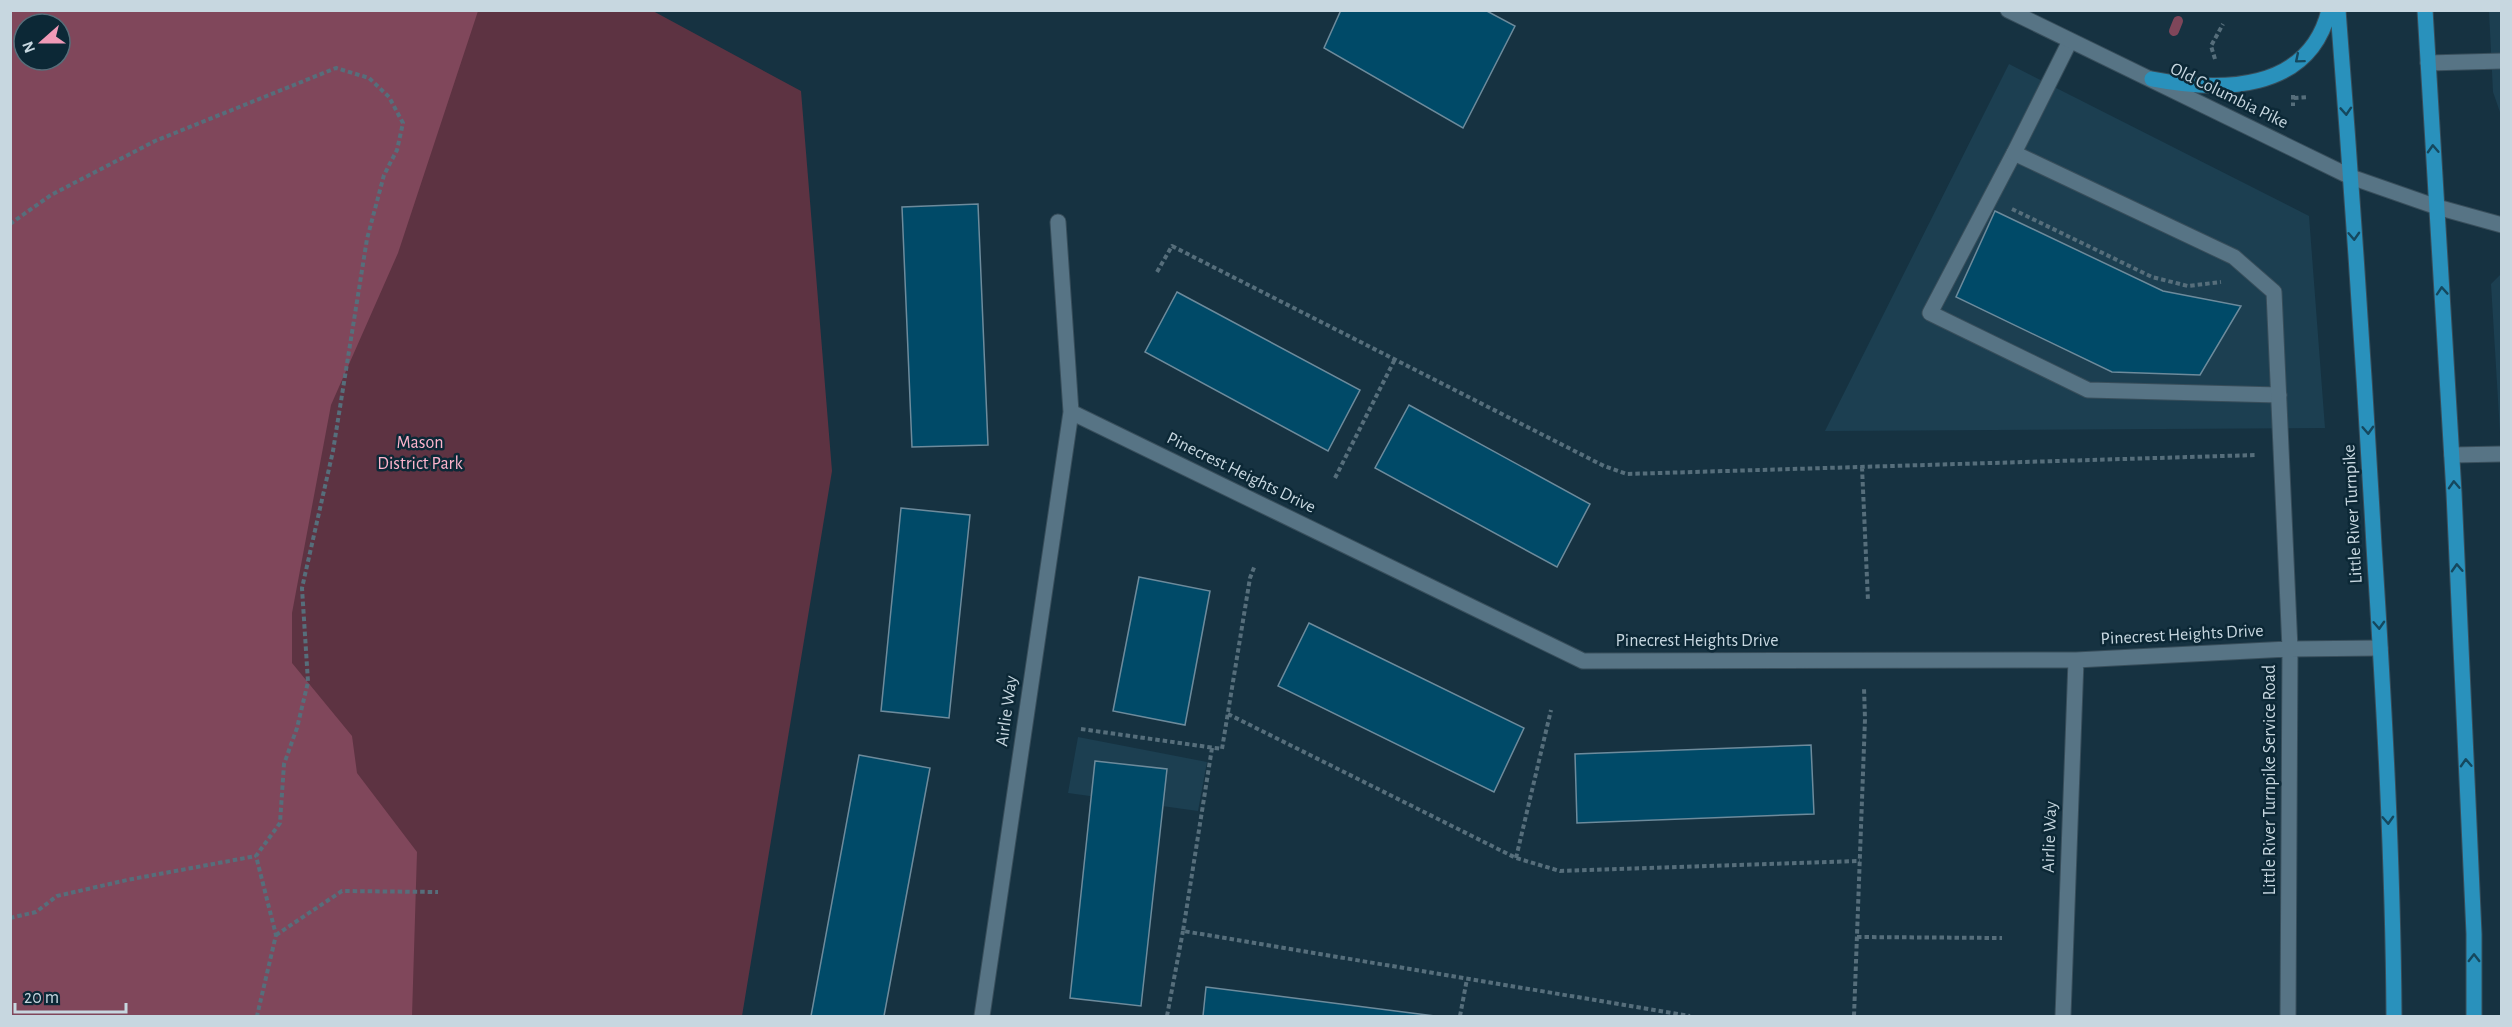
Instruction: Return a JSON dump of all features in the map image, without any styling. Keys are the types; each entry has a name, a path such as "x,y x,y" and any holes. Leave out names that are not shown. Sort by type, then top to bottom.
{"main road":[{"path":"2152,80 2186,86 2219,87 2249,84 2275,76 2296,64 2311,50 2325,26 2329,10"},
{"name":"Little River Turnpike","path":"2338,10 2351,177 2380,648 2393,922 2394,1017"},
{"path":"2425,10 2452,455 2473,922 2474,1017"}],"street":[{"name":"Old Columbia Pike","path":"2008,10 2351,177 2437,207 2502,225"},
{"path":"2070,41 1930,313 2088,390 2279,394"},
{"path":"2428,63 2502,61"},
{"name":"Little River Turnpike Service Road","path":"2014,153 2234,257 2274,292 2290,650 2288,1017"},
{"name":"Airlie Way","path":"982,1017 1071,412 1058,222"},
{"name":"Pinecrest Heights Drive","path":"1071,412 1583,661 2076,660 2380,648"},
{"path":"2452,455 2502,454"},
{"name":"Airlie Way","path":"2062,1017 2076,660"}],"path":[{"path":"2223,24 2211,46 2215,59 2227,60"},
{"path":"10,224 51,195 155,141 336,68 369,78 389,98 403,123 397,150 384,175 367,239 333,451 302,588 308,682 297,728 284,764 280,823 256,856 57,896 36,912 10,918"},
{"path":"2293,98 2308,98"},
{"path":"1990,198 2152,277 2188,286 2218,281 2226,283"},
{"path":"1157,272 1172,246 1604,466 1627,474 2257,455"},
{"path":"1335,478 1395,359"},
{"path":"1862,467 1868,601"},
{"path":"1081,729 1222,749 1250,578 1255,564"},
{"path":"1854,1017 1865,719 1864,687"},
{"path":"1516,858 1551,710"},
{"path":"1228,714 1516,858 1560,872 1860,861"},
{"path":"1167,1017 1212,748"},
{"path":"256,856 276,935 257,1017"},
{"path":"276,935 342,891 438,892"},
{"path":"1183,931 1690,1017"},
{"path":"1857,937 2002,938"},
{"path":"1460,1017 1467,979"}],"shaded area":[{"path":"10,11 478,11 398,253 331,405 292,613 292,663 352,736 357,773 417,852 412,1016 11,1016"},
{"path":"2489,11 2501,11 2501,115 2493,92"},
{"path":"2009,64 2309,216 2325,428 1825,431"},
{"path":"2501,274 2501,449 2491,284"},
{"path":"1078,737 1207,762 1198,811 1068,793"}],"green space":[{"name":"Mason District Park","path":"10,11 653,11 801,91 832,471 742,1016 11,1016"}],"building":[{"path":"1341,10 1485,10 1515,26 1463,128 1324,48"},
{"path":"978,204 988,445 912,447 902,207"},
{"path":"1995,211 2163,291 2241,306 2200,375 2112,372 1956,297"},
{"path":"1177,292 1360,390 1328,451 1145,352"},
{"path":"1409,405 1590,504 1557,567 1375,468"},
{"path":"901,508 970,515 949,718 881,711"},
{"path":"1139,577 1210,591 1185,725 1113,711"},
{"path":"1309,623 1524,728 1494,792 1278,686"},
{"path":"1811,745 1814,814 1577,823 1575,754"},
{"path":"859,755 930,768 884,1016 811,1016"},
{"path":"1095,761 1167,769 1141,1006 1070,998"},
{"path":"1206,987 1435,1016 1203,1016"}],"waterway":[{"path":"2174,31 2178,21"}]}
